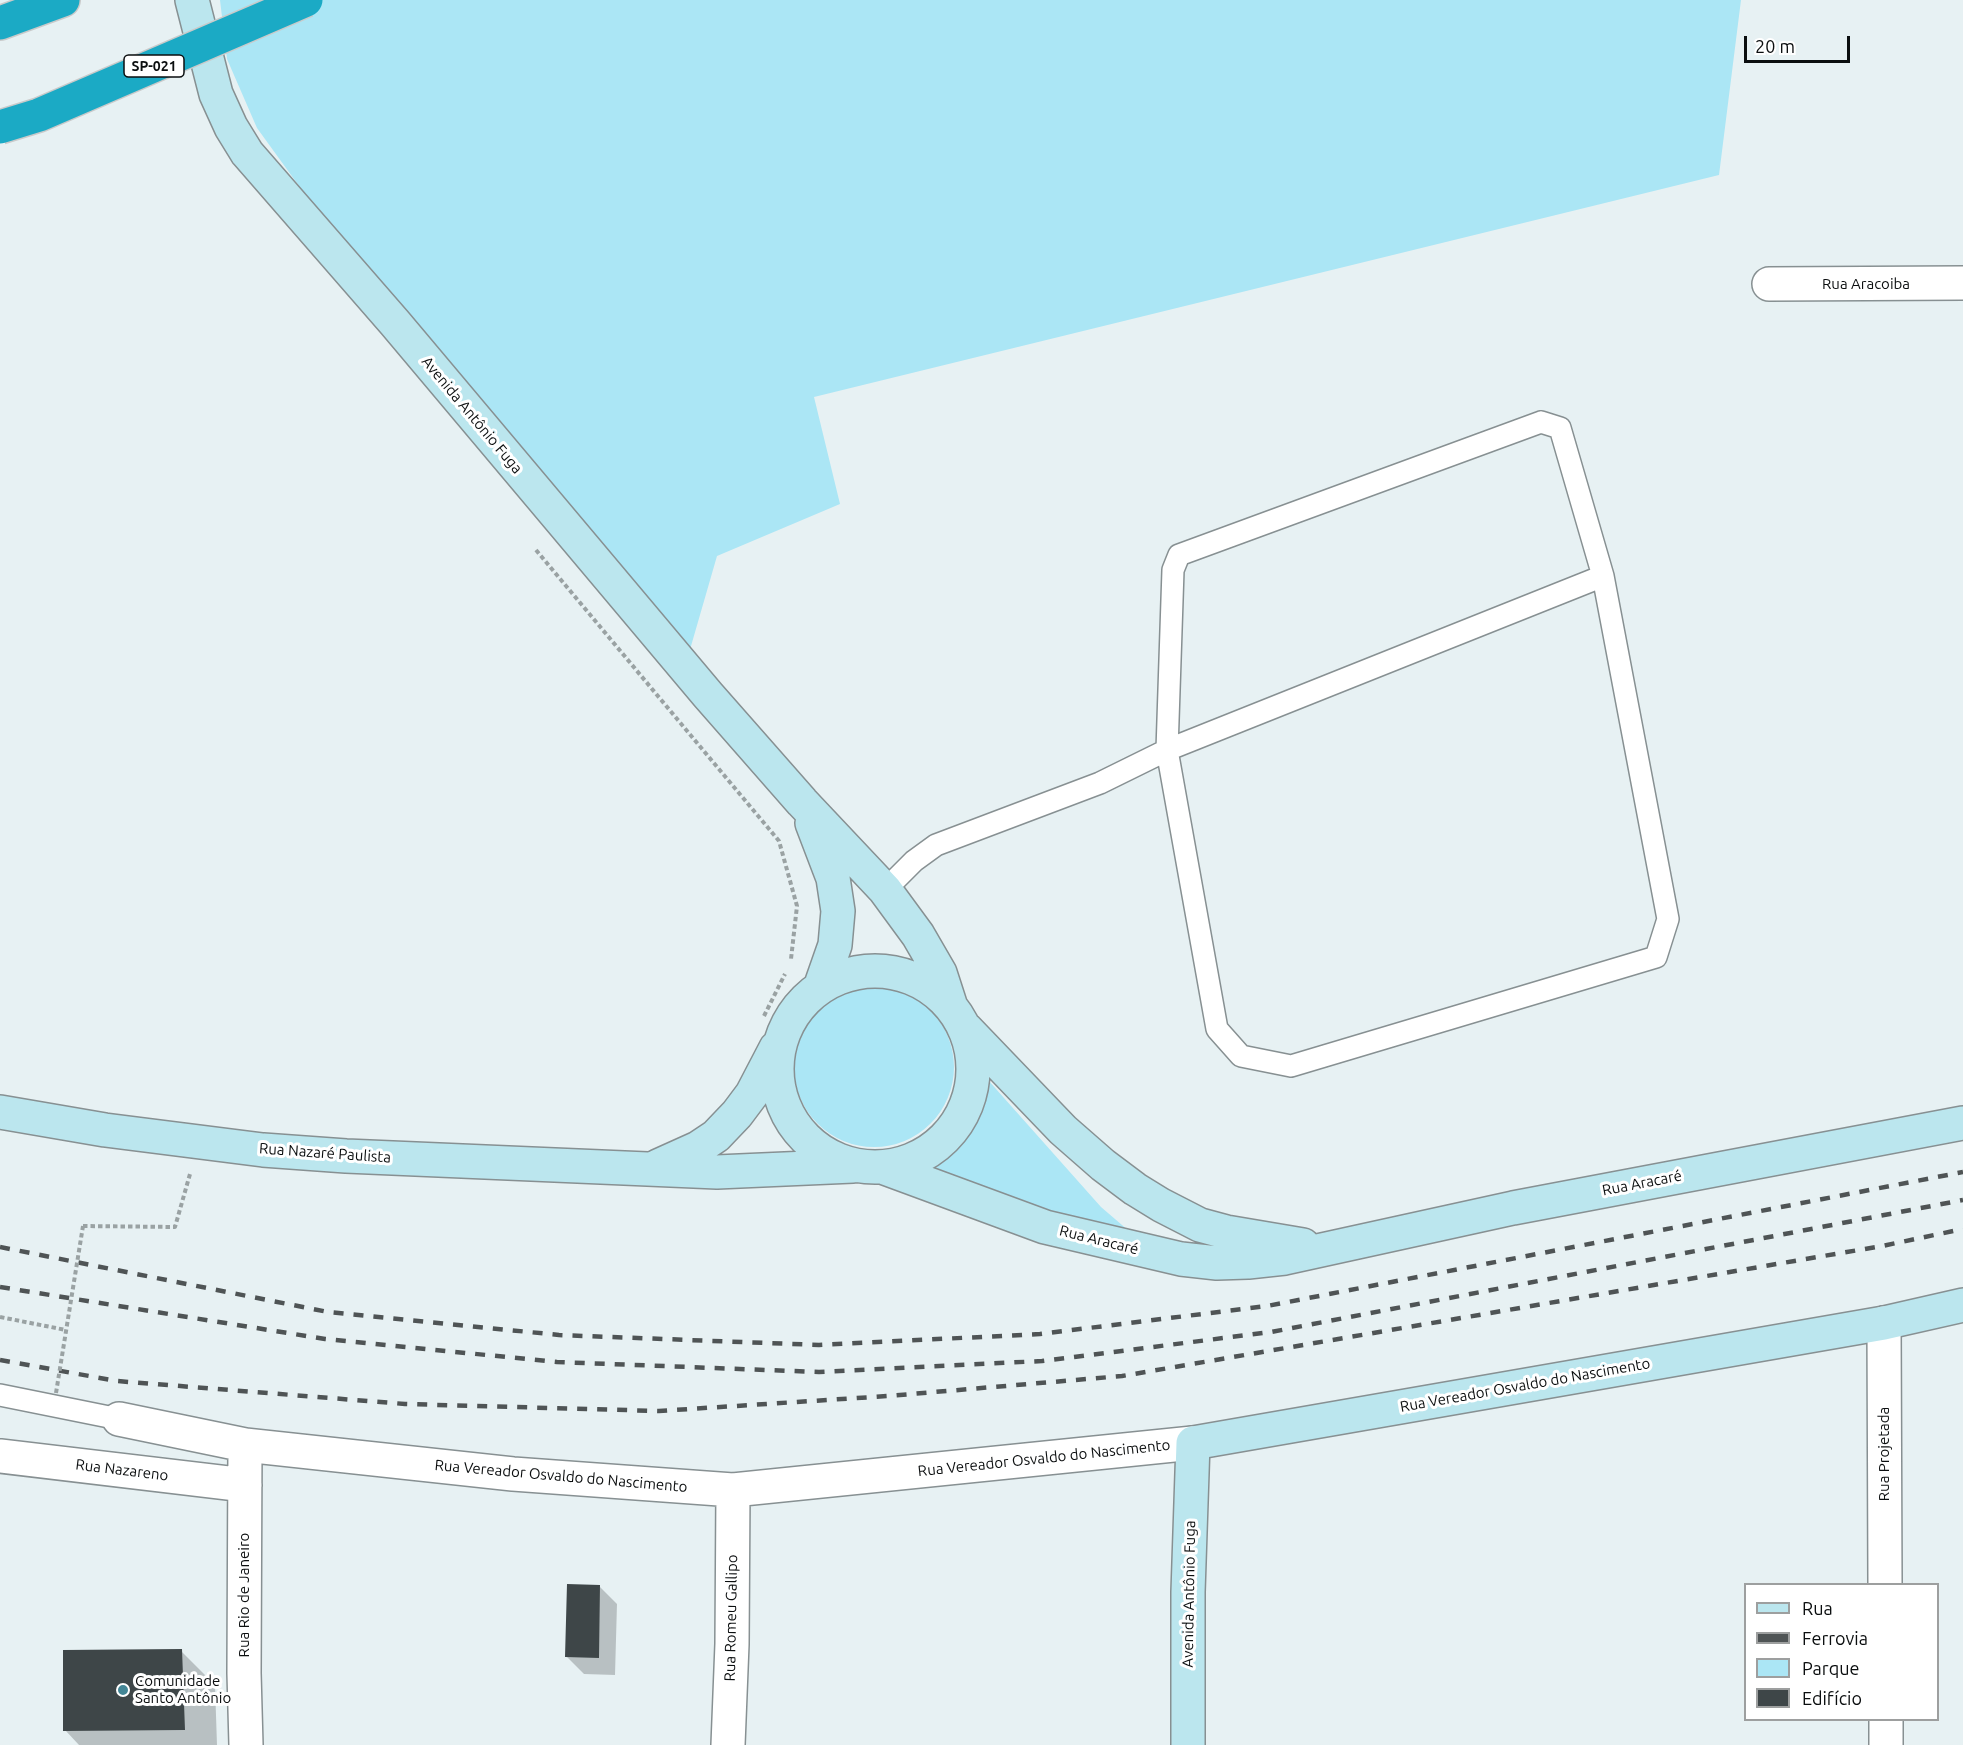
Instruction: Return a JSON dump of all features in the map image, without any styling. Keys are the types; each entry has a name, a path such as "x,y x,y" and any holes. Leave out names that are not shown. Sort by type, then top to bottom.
{"highway":[{"path":"0,23 63,0"},
{"name":"SP-021","path":"0,127 39,115 306,0"}],"main road":[{"name":"Avenida Antônio Fuga","path":"192,0 216,94 231,127 248,153 410,341 708,695 802,802 885,890 918,935 940,973 957,1016"},
{"name":"Avenida Antônio Fuga","path":"802,802 834,878 838,911 835,945 821,985"},
{"path":"890,970 923,982 957,1016 973,1058 972,1089 961,1118 940,1142 914,1160 869,1167 823,1154 798,1132 782,1103 772,1028 821,985 854,971 890,970"},
{"name":"Rua Aracaré","path":"957,1016 1063,1130 1103,1165 1161,1205 1200,1225 1226,1232 1323,1249"},
{"name":"Rua Nazaré Paulista","path":"653,1168 698,1148 716,1136 737,1114 752,1094 772,1028"},
{"name":"Rua Nazaré Paulista","path":"0,1112 105,1130 263,1150 528,1165 717,1172 869,1167"},
{"name":"Rua Aracaré","path":"869,1167 1045,1227 1180,1259 1217,1263 1248,1262 1285,1258 1513,1208 1963,1123"},
{"name":"Rua Vereador Osvaldo do Nascimento","path":"1193,1443 1884,1323 1963,1305"},
{"name":"Avenida Antônio Fuga","path":"1188,1745 1188,1592 1193,1443"}],"street":[{"name":"Rua Aracoiba","path":"1769,284 1963,283"},
{"name":"Rua Projetada","path":"1884,1323 1885,1583"},
{"name":"Rua Vereador Osvaldo do Nascimento","path":"119,1419 245,1445 345,1454 513,1474 733,1490 1193,1443"},
{"name":"Rua Rio de Janeiro","path":"245,1445 246,1745"},
{"name":"Rua Nazareno","path":"0,1456 245,1485"},
{"name":"Rua Romeu Gallipo","path":"728,1745 732,1644 733,1490"},
{"path":"1886,1721 1886,1745"}],"lane":[{"path":"1541,422 1560,428 1603,576 1668,920 1656,957 1291,1066 1241,1056 1217,1029 1167,750 1173,570 1179,555 1541,422"},
{"path":"885,890 914,861 936,845 1100,783 1167,750 1603,576"},
{"path":"0,1395 119,1419"}],"path":[{"path":"529,541 779,841 797,906 790,966 772,1028"},
{"path":"56,1393 82,1226 175,1227"},
{"path":"0,1317 66,1330"}],"green space":[{"path":"220,0 1741,0 1719,175 814,397 840,504 717,556 689,653 320,215 257,128 227,59"},
{"path":"874,987 890,988 905,993 919,1000 931,1010 941,1022 948,1036 953,1051 953,1083 948,1098 941,1112 931,1124 919,1134 905,1141 890,1146 874,1147 858,1146 843,1141 829,1134 817,1124 807,1112 800,1098 795,1083 794,1067 795,1051 800,1036 807,1022 817,1010 829,1000 843,993 858,988"},
{"path":"988,1080 1101,1207 1129,1231 1057,1214 953,1179 935,1167 964,1139 978,1113"}],"building":[{"path":"567,1584 600,1585 599,1658 565,1657"},
{"name":"Comunidade Santo Antônio","path":"182,1649 185,1730 63,1731 63,1650"}],"railway":[{"path":"0,1247 328,1312 559,1335 819,1345 1040,1334 1267,1306 1963,1172"},
{"path":"0,1287 325,1339 557,1362 819,1372 1042,1361 1271,1332 1963,1200"},
{"path":"0,1360 117,1381 405,1404 659,1411 888,1396 1122,1376 1882,1246 1963,1229"}],"place":[{"name":"Comunidade Santo Antônio","path":"123,1690"}]}
